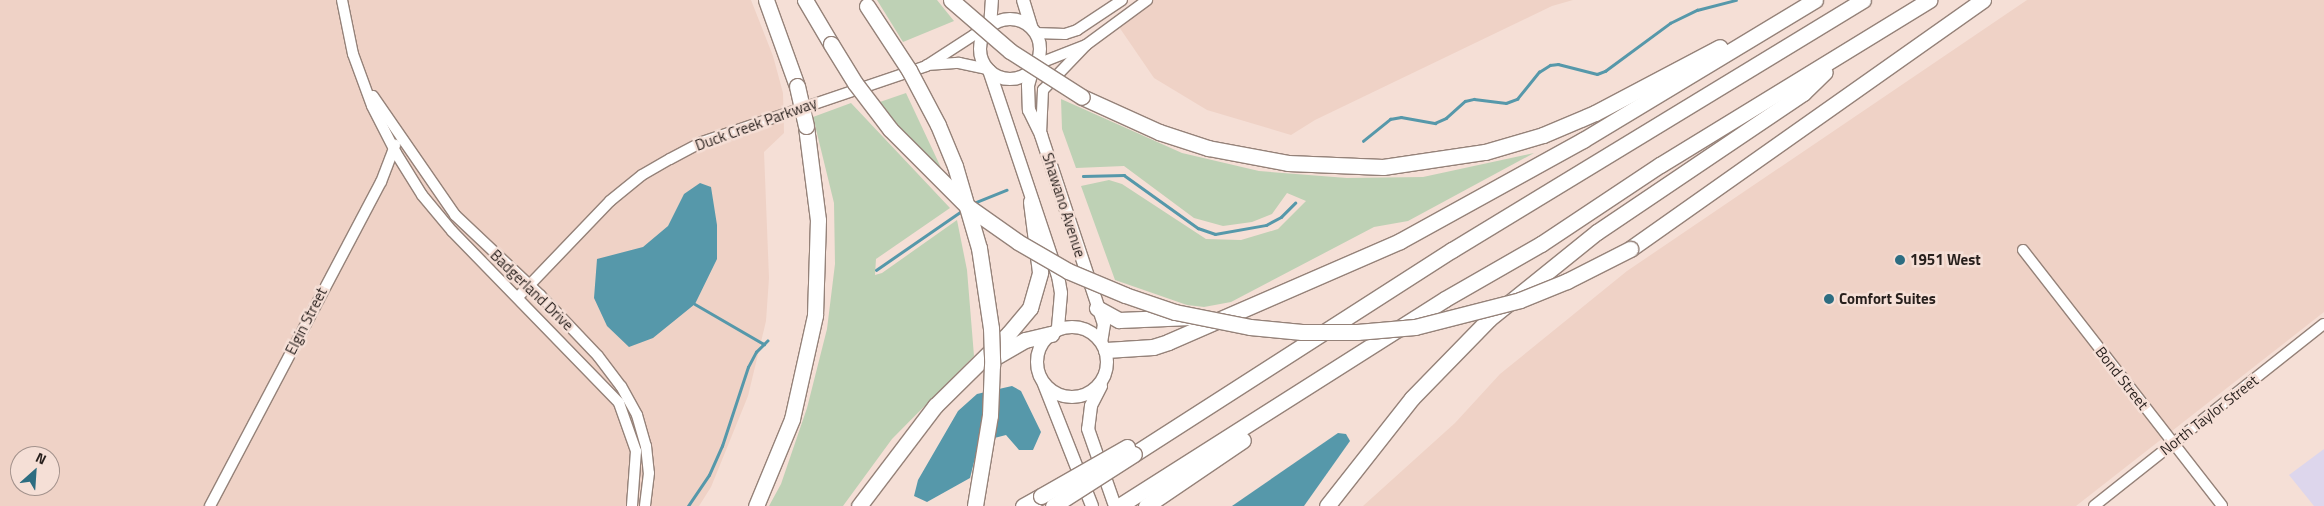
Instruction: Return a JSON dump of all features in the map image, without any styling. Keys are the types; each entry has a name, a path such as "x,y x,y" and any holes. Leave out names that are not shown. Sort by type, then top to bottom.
{"highway":[{"path":"756,506 792,419 815,315 818,220 806,126 796,86 766,0"},
{"path":"805,0 855,83 890,129 932,174 968,206 1018,242 1068,271 1125,295 1175,312 1250,327 1302,332 1365,332 1415,327 1520,300 1567,282 1630,249 1983,0"},
{"path":"951,0 1010,51 1082,98 1182,141 1260,159 1353,168 1436,162 1503,148 1571,124 1761,24 1787,17"},
{"path":"1104,346 1153,347 1400,241 1470,204 1815,0"},
{"path":"1023,506 1131,450 1262,372 1452,250 1862,0"},
{"path":"1120,506 1147,500 1306,389 1444,299 1541,244 1660,165 1838,58 1929,0"},
{"path":"865,3 909,70 938,125 955,166 979,248 991,328 992,365 990,415 975,506"},
{"path":"1327,506 1412,398 1490,319 1613,220 1803,93 1838,58"},
{"path":"859,506 949,392 1009,333 1032,302 1040,272 1031,202"},
{"path":"1098,308 1110,318 1134,320 1214,314 1247,306"},
{"path":"949,392 1016,344 1054,332"},
{"path":"1054,506 1131,450"}],"main road":[{"path":"992,0 987,30 980,48 989,70 1012,79 1034,67 1040,49 1023,0"},
{"path":"987,30 1006,19 1015,19 1033,30"},
{"name":"Shawano Avenue","path":"1034,67 1027,99 1041,135 1104,324 1104,346"},
{"name":"Shawano Avenue","path":"989,70 1031,202 1058,276 1061,293 1054,332"},
{"path":"1092,506 1038,372 1038,357 1043,342 1054,332 1082,328 1104,346 1108,366 1103,382 1091,406 1088,429 1115,506"},
{"path":"1043,382 1061,396 1073,398 1084,396 1103,382"}],"street":[{"name":"Badgerland Drive","path":"342,0 353,54 369,92 372,106 393,149 440,218 619,403 636,451 632,506"},
{"path":"1033,30 1077,30 1122,0"},
{"path":"1041,135 1043,90 1089,43 1147,0"},
{"name":"Duck Creek Parkway","path":"926,66 974,35 987,30"},
{"path":"1034,67 1089,43"},
{"name":"Duck Creek Parkway","path":"518,297 610,201 642,175 702,142 926,66 959,63 989,70"},
{"name":"Badgerland Drive","path":"369,92 455,214 529,285 598,356 633,405 648,458 645,506"},
{"name":"Elgin Street","path":"210,506 381,182 399,134"},
{"name":"Bond Street","path":"2023,250 2222,506"},
{"name":"North Taylor Street","path":"2094,506 2324,324"}],"shaded area":[{"path":"0,0 751,0 773,56 783,93 784,133 764,152 769,278 766,321 748,396 711,487 699,506 0,506"},
{"path":"1147,0 1573,0 1552,6 1315,120 1291,135 1207,110 1154,78 1117,24"},
{"path":"2027,0 2324,0 2324,312 2076,506 1363,506 1455,423 1500,374 1627,271"},
{"path":"2324,449 2324,506 2314,506 2289,475"}],"green space":[{"path":"877,0 937,0 954,21 903,42"},
{"path":"906,93 943,172 905,138 877,103"},
{"path":"1061,99 1182,153 1259,171 1347,178 1423,177 1534,153 1408,221 1374,227 1231,302 1204,307 1187,305 1115,280 1081,186 1109,180 1122,184 1206,239 1241,240 1278,229 1306,201 1287,193 1272,214 1252,222 1223,226 1194,218 1124,166 1076,168 1062,129"},
{"path":"851,103 950,208 876,259 875,275 882,273 957,220 967,270 974,356 892,439 843,506 769,506 781,484 807,408 827,329 835,264 834,203 813,117"}],"water":[{"path":"700,183 711,187 717,225 717,259 695,304 653,338 629,347 607,326 594,298 597,259 643,247 668,226 684,194"},
{"path":"1012,386 1021,391 1041,432 1033,450 1019,450 1006,435 979,442 970,478 927,502 914,496 918,480 958,411 977,394"},
{"path":"1338,433 1346,434 1350,441 1304,506 1232,506"}],"waterway":[{"path":"1363,141 1390,119 1401,117 1435,123 1446,118 1465,101 1474,99 1506,103 1517,99 1539,72 1550,65 1558,64 1597,74 1605,71 1670,23 1697,10 1736,0"},
{"path":"1083,176 1124,175 1198,228 1215,234 1266,225 1281,217 1295,203"},
{"path":"974,203 1006,190"},
{"path":"876,270 963,210"},
{"path":"695,304 764,344"},
{"path":"688,506 709,475 722,446 748,367 756,352 767,341"}],"place":[{"name":"1951 West","path":"1900,260"},
{"name":"Comfort Suites","path":"1829,299"}]}
